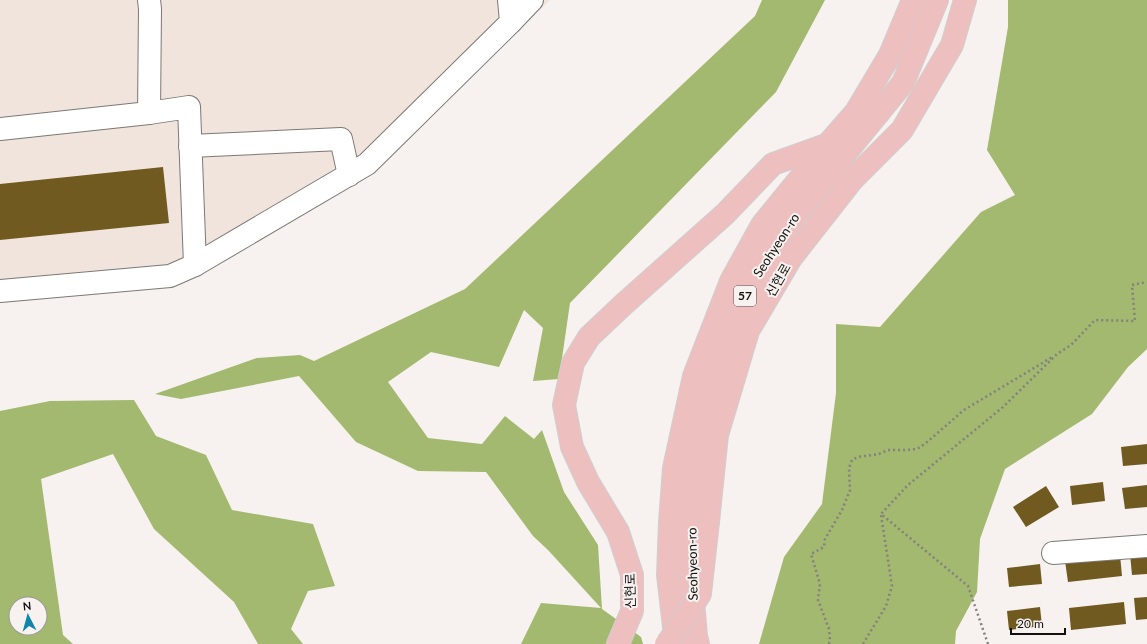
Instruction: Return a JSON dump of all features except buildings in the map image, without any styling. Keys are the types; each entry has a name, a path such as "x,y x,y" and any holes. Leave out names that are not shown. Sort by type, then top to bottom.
{"main road":[{"name":"Seohyeon-ro","path":"676,644 668,575 670,522 674,468 694,376 731,281 762,225 856,112 890,56 914,0"},
{"name":"Seohyeon-ro","path":"698,644 690,566 692,501 708,391 748,289 770,251 800,208 903,83 937,0"},
{"name":"신현로","path":"666,644 700,594 717,435 748,331 790,258 852,180 902,130 952,45 965,0"},
{"name":"신현로","path":"618,644 632,610 632,575 618,532 588,482 572,447 564,405 573,363 589,337 725,214 773,164 828,144"}],"lane":[{"path":"149,0 149,113"},
{"path":"509,0 511,22"},
{"path":"0,292 170,276 195,265 367,164 532,0"},
{"path":"0,129 149,113 189,107 195,265"},
{"path":"190,146 341,139 350,175"},
{"path":"1053,553 1147,546"}],"path":[{"path":"829,644 829,629 818,600 820,584 811,554 824,547 825,539 845,503 850,490 849,468 852,460 858,457 879,454 888,450 916,449 926,443 964,410 1071,345 1095,320 1135,321 1132,285 1147,282"},
{"path":"881,514 908,485 1004,407 1057,354"},
{"path":"863,644 886,606 892,586 881,514"},
{"path":"881,514 968,586 988,644"}],"shaded area":[{"path":"0,0 550,0 374,173 191,280 0,299"}],"green space":[{"path":"762,0 825,0 776,92 570,303 559,379 533,381 543,328 524,310 499,367 431,352 388,382 428,438 482,444 505,416 534,439 542,430 564,492 598,545 602,609 641,637 643,644 521,644 541,603 601,608 548,550 533,536 486,472 418,471 356,442 299,376 181,399 155,394 257,358 300,355 314,361 465,289 755,16"},
{"path":"1008,0 1147,0 1147,349 1128,367 1092,414 1005,469 980,539 977,592 956,631 955,644 759,644 784,557 822,504 836,393 836,324 880,327 981,212 1015,195 987,150 1008,27"},
{"path":"134,400 156,436 206,455 232,510 313,524 335,586 308,591 291,629 303,644 258,644 234,602 154,529 113,454 41,479 63,635 73,644 0,644 0,411 50,401"}]}
